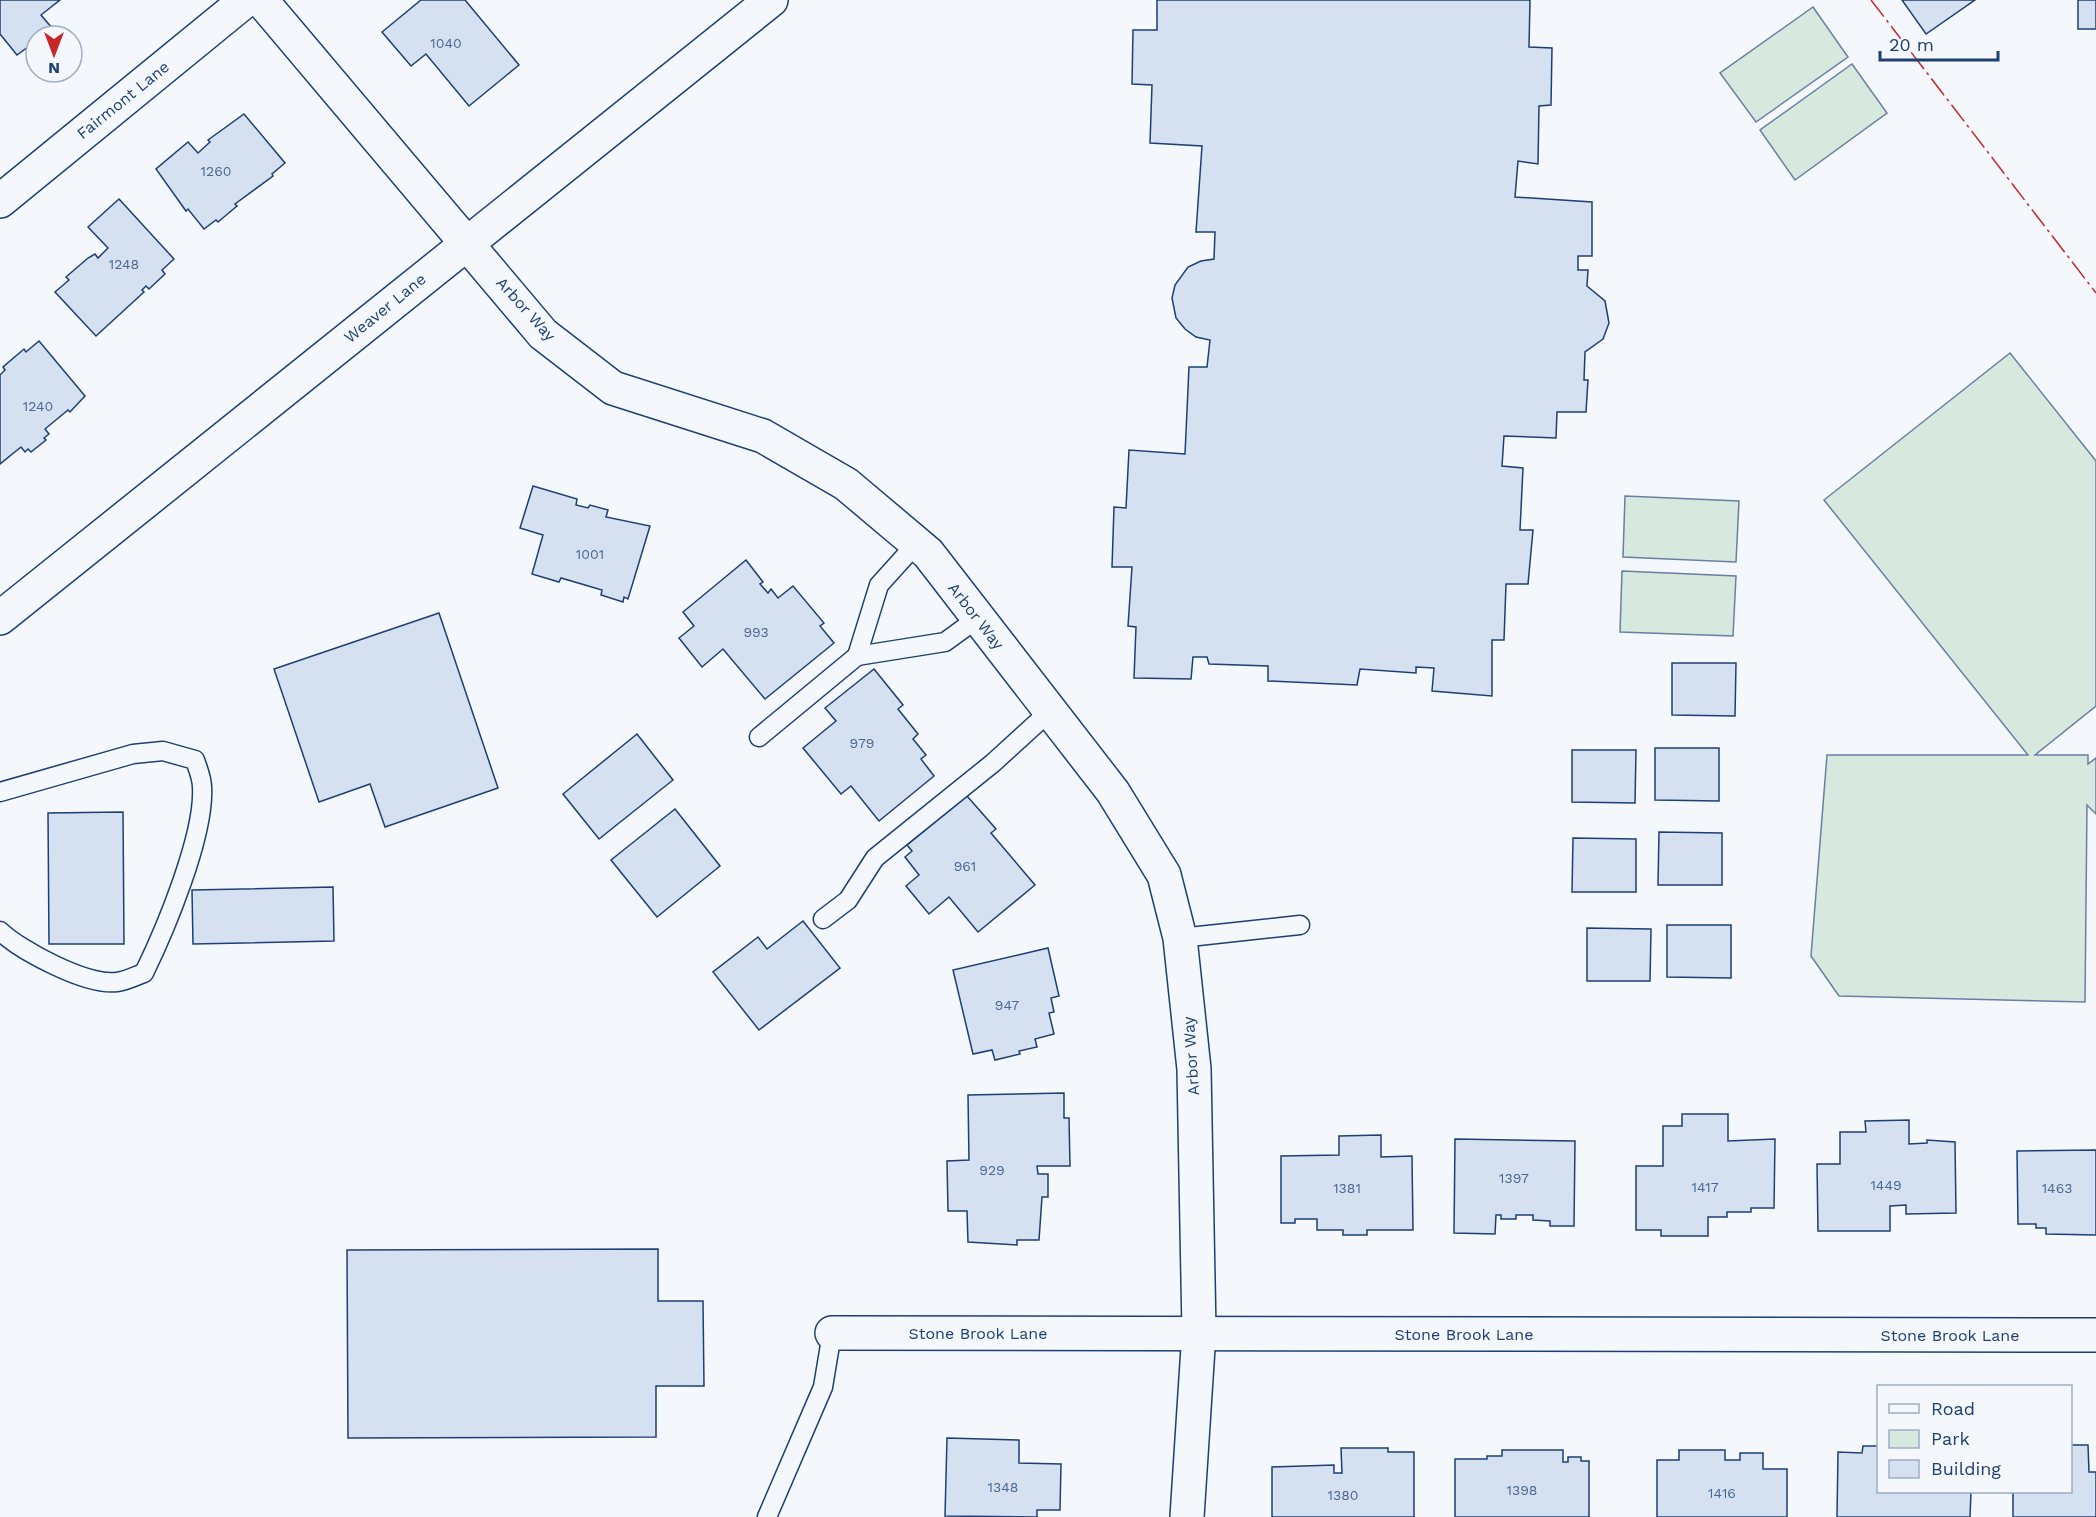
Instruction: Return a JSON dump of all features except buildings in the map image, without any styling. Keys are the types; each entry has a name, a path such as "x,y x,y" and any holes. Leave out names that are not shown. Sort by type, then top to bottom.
{"street":[{"name":"Fairmont Lane","path":"0,201 246,0"},
{"name":"Arbor Way","path":"261,0 543,334 613,388 763,436 846,484 928,553 1113,792 1164,875 1180,938 1194,1069 1199,1332 1187,1517"},
{"name":"Weaver Lane","path":"0,618 771,0"},
{"name":"Stone Brook Lane","path":"832,1333 2096,1335"}],"lane":[{"path":"857,656 879,585 916,544"},
{"path":"759,737 857,656 945,642 978,618"},
{"path":"823,920 848,900 875,858 993,763 1050,711"},
{"path":"0,792 133,754 164,751 195,760 202,786 200,817 187,864 160,939 144,974 116,983 57,968 8,939 0,931"},
{"path":"1180,938 1300,925"},
{"path":"767,1517 823,1387 832,1333"}],"green space":[{"path":"1813,7 1848,57 1756,122 1720,73"},
{"path":"1852,64 1887,113 1795,180 1760,130"},
{"path":"2010,353 2096,461 2096,706 2035,755 2088,755 2088,764 2096,758 2096,814 2087,805 2085,1002 1839,996 1811,956 1827,755 2028,755 1824,500"},
{"path":"1625,496 1739,501 1736,562 1623,557"},
{"path":"1622,571 1736,576 1733,636 1620,632"}],"power":[{"path":"1871,0 2096,293"}]}
